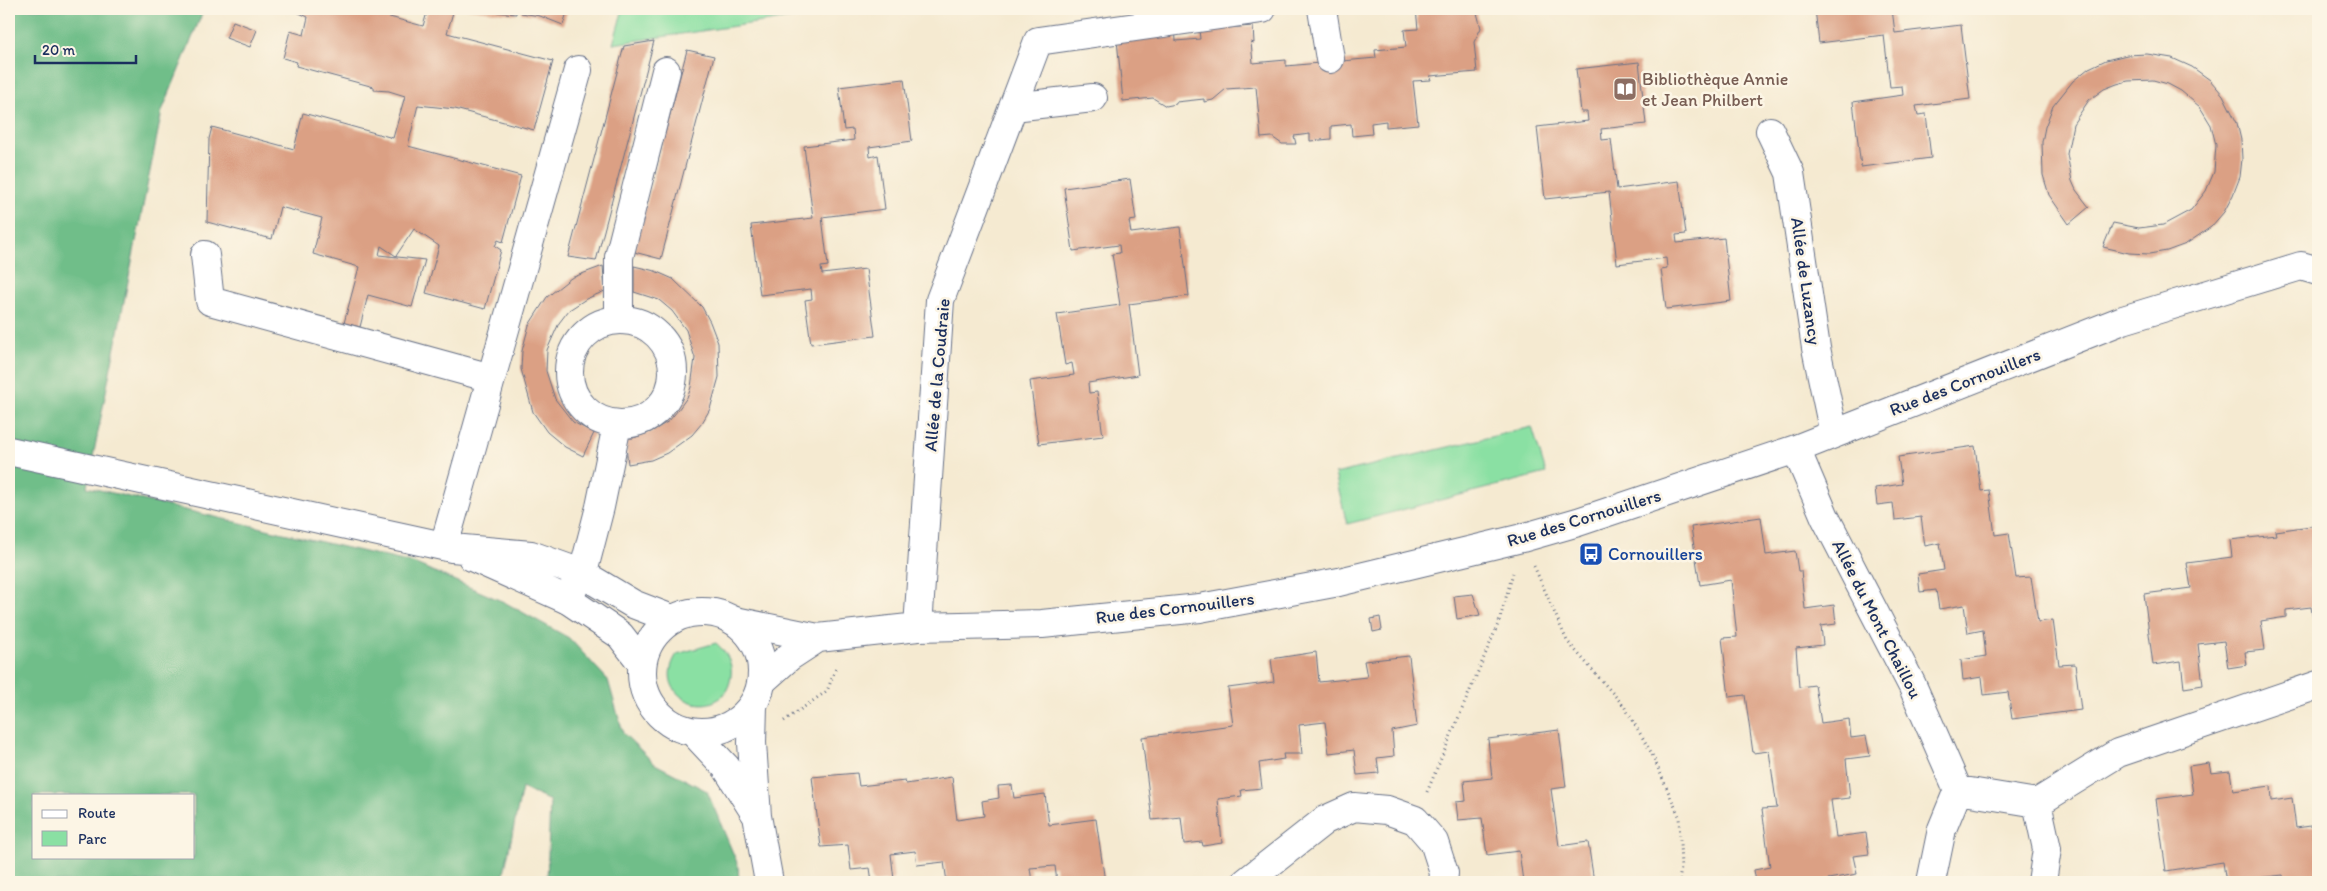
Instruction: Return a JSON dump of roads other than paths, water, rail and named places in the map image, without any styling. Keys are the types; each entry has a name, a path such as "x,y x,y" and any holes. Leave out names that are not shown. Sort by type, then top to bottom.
{"street":[{"name":"Allée de la Coudraie","path":"918,627 940,300 1038,40 1262,9"},
{"path":"1322,9 1330,59"},
{"path":"448,547 491,378 578,70"},
{"path":"619,320 619,257 666,70"},
{"path":"1013,107 1093,98"},
{"name":"Allée de Luzancy","path":"1770,131 1790,174 1816,348 1834,434"},
{"path":"205,256 210,301 491,378"},
{"name":"Rue des Cornouillers","path":"736,621 828,637 918,627 1042,624 1200,608 1339,582 1522,538 1578,522 1796,449 2123,320 2301,266 2318,270"},
{"path":"619,320 633,322 646,327 658,335 672,359 674,373 669,394 656,411 645,419 617,424 603,421 580,405 573,392 570,379 572,358 581,339 604,323 619,320"},
{"path":"568,600 586,561 600,507 617,424"},
{"name":"Allée du Mont Chaillou","path":"1796,449 1825,517 1912,685 1958,790"},
{"path":"9,451 448,547 531,555 581,573 633,604 672,618"},
{"path":"448,547 568,600 620,636 642,662"},
{"path":"757,693 742,718 728,727 711,732 694,733 675,727 659,716 647,700 642,681 642,662 647,644 658,630 672,618 688,613 704,612 720,614 736,621 758,647 762,664 752,744 758,816 774,879"},
{"name":"Rue des Cornouillers","path":"757,693 789,657 828,637"},
{"path":"1931,882 1942,829 1958,790 2037,803 2118,752 2318,685"},
{"path":"694,733 726,767 758,816"},
{"path":"2037,803 2047,849 2042,882"},
{"path":"1246,882 1325,820 1354,807 1387,810 1415,820 1434,842 1444,873 1443,882"}],"place":[{"name":"Bibliothèque Annie et Jean Philbert","path":"1625,89"},
{"name":"Cornouillers","path":"1591,554"}]}
